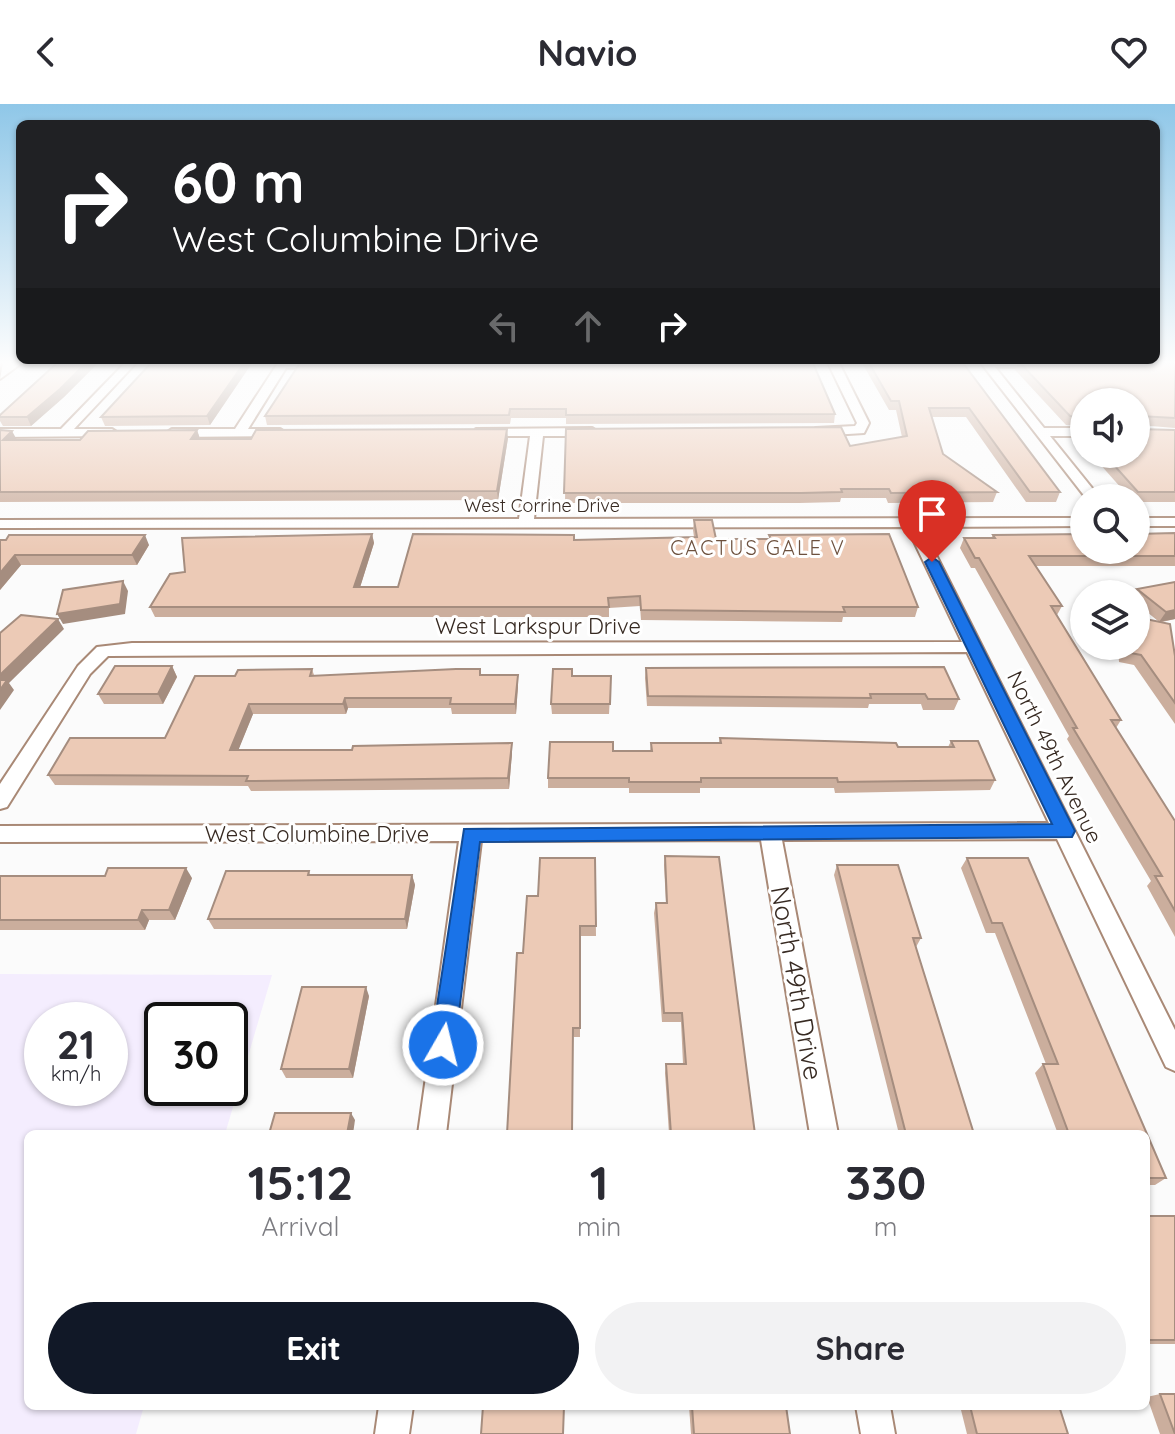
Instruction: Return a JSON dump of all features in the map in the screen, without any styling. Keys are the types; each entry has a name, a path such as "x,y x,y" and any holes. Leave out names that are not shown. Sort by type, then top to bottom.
{"street":[{"path":"64,433 72,425"},
{"path":"239,433 244,425"},
{"path":"797,432 860,430 862,425"},
{"path":"1035,425 1082,484"},
{"path":"459,432 613,432"},
{"path":"526,523 537,432"},
{"path":"1041,432 1070,432"},
{"path":"0,433 128,433"},
{"path":"160,433 302,433"},
{"name":"North 49th Avenue","path":"912,522 1175,1058"},
{"name":"West Corrine Drive","path":"0,524 1070,522"},
{"path":"1150,522 1175,522"},
{"name":"West Larkspur Drive","path":"0,801 84,670 103,651 132,648 974,647"},
{"name":"West Columbine Drive","path":"0,834 1065,831"},
{"name":"North 49th Drive","path":"770,832 823,1130"},
{"path":"433,1130 471,834"},
{"path":"392,1434 395,1410"},
{"path":"874,1410 878,1434"}],"shaded area":[{"path":"0,974 272,975 248,1056 248,1002 144,1002 144,1106 233,1106 226,1130 24,1130 24,1410 143,1410 136,1434 0,1434"}],"building":[{"path":"905,425 934,425 943,454 997,492 891,493 889,489 841,489 842,492 801,493 564,493 566,429 841,427 850,446 907,436"},
{"path":"981,425 1010,425 1060,492 1030,492"},
{"path":"507,429 497,491 0,492 0,430 12,431 3,440 80,440 88,431 197,430 191,439 251,439 256,430"},
{"path":"1150,429 1175,430 1175,492 1150,492 1150,484 1131,484 1117,468 1150,468"},
{"path":"694,520 712,520 716,539 771,539 769,535 889,534 918,607 843,607 845,612 641,610 640,596 608,598 609,607 150,607 170,574 185,572 182,538 372,534 354,587 398,587 413,534 574,535 574,540 697,537"},
{"path":"1175,533 1175,556 1150,556 1150,534"},
{"path":"1070,534 1070,556 1029,556 1062,606 1051,606 1070,637 1070,660 1084,660 1121,720 1111,720 1175,821 1175,911 1155,876 1162,876 1073,728 1077,728 979,558 975,558 964,538 995,538 993,535"},
{"path":"9,535 145,535 132,555 15,555 0,573 0,540 6,540"},
{"path":"123,581 120,604 57,614 63,590"},
{"path":"1175,582 1175,610 1166,612 1150,599 1150,587"},
{"path":"21,615 58,619 0,675 0,633"},
{"path":"1150,620 1170,624 1175,656 1175,703 1145,660 1150,660"},
{"path":"115,666 172,666 158,694 98,694"},
{"path":"944,667 959,699 928,699 925,694 870,694 871,698 648,696 646,668"},
{"path":"312,669 310,676 456,669 480,669 480,675 518,675 515,704 450,704 451,698 345,698 343,704 249,704 230,750 352,750 353,746 512,743 508,778 246,781 248,776 48,775 70,738 165,738 195,676 235,676 238,670"},
{"path":"553,669 572,669 572,676 611,676 610,704 551,704"},
{"path":"720,738 896,743 898,747 954,747 951,741 978,741 995,780 838,782 837,778 701,778 701,782 629,782 629,778 548,778 550,742 613,742 613,751 652,751 651,743 721,743"},
{"path":"665,856 719,857 754,1130 671,1130 666,1064 686,1064 682,1013 664,1013 656,903 667,903"},
{"path":"540,858 595,858 596,926 580,926 580,1028 573,1028 572,1130 507,1130 517,953 523,953 527,896 538,896"},
{"path":"967,858 1028,858 1145,1130 1068,1130 1043,1064 1058,1064 1002,923 992,923"},
{"path":"837,865 898,865 921,938 913,938 973,1130 905,1130"},
{"path":"108,868 186,868 169,910 142,910 138,920 0,920 0,876 105,876"},
{"path":"226,871 412,875 405,919 208,919"},
{"path":"302,987 366,987 349,1069 281,1069"},
{"path":"275,1113 351,1113 348,1130 270,1130"},
{"path":"1150,1141 1166,1178 1150,1178"},
{"path":"1150,1216 1175,1216 1175,1340 1150,1340"},
{"path":"1160,1394 1175,1394 1175,1434"},
{"path":"483,1410 564,1410 563,1434 481,1434"},
{"path":"692,1410 787,1410 790,1434 694,1434"},
{"path":"971,1410 1060,1410 1068,1434 977,1434"}],"district":[{"name":"CACTUS GALE V","path":"758,547"}],"route":[{"path":"443,1045 471,834 1065,831 932,562"}]}
